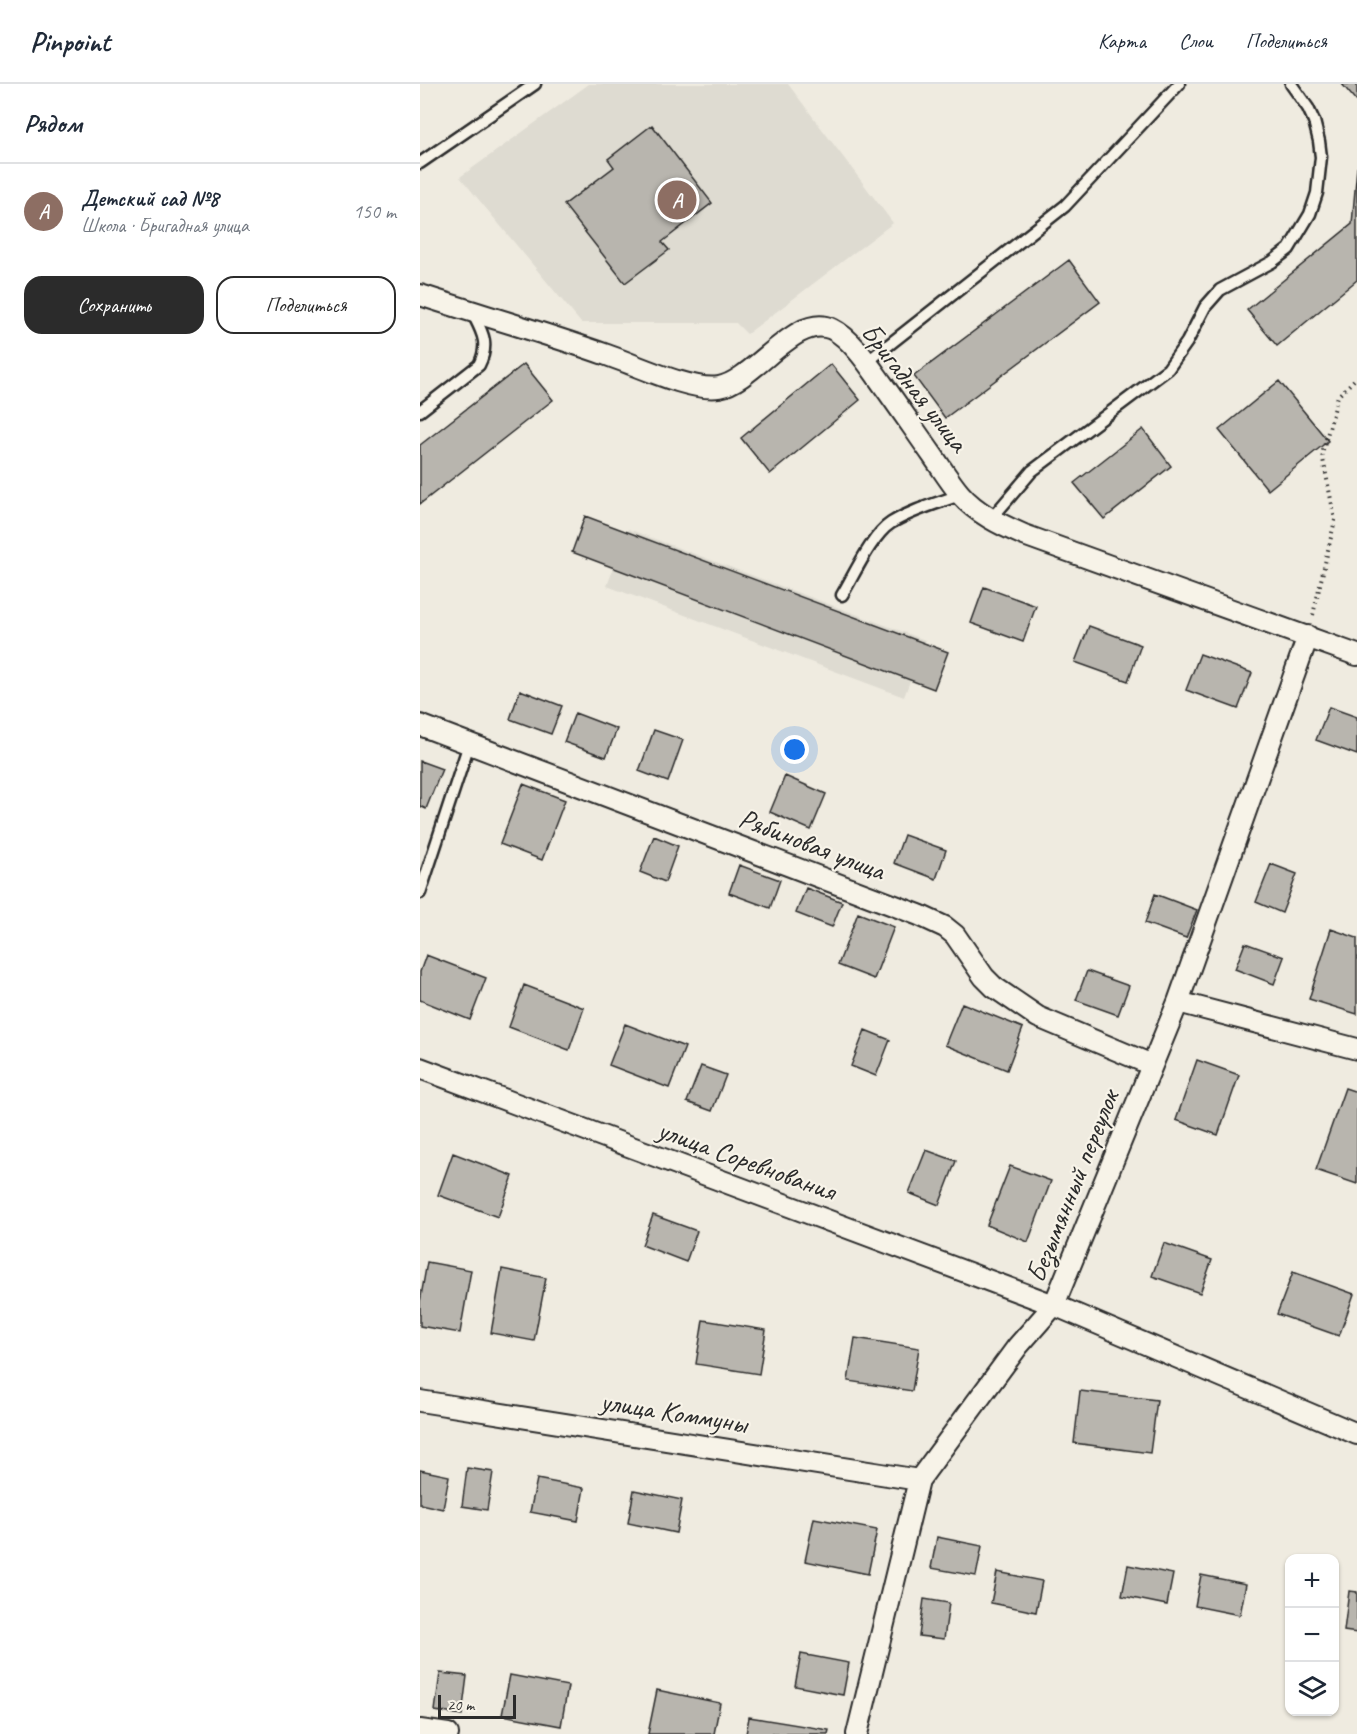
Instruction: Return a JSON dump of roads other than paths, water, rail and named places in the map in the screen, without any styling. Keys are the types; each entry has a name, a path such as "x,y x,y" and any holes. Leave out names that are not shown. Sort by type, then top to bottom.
{"street":[{"name":"Бригадная улица","path":"420,295 606,354 700,388 719,387 736,381 790,338 811,327 831,328 847,339 867,362 960,495 992,519 1024,535 1357,655"},
{"name":"Безымянный переулок","path":"857,1734 919,1480 1018,1346 1054,1305 1178,1002 1308,636"},
{"name":"Рябиновая улица","path":"420,725 919,915 945,927 960,942 984,977 999,991 1038,1017 1152,1065"},
{"path":"1178,1002 1357,1049"},
{"name":"улица Соревнования","path":"420,1068 1054,1305 1357,1434"},
{"name":"улица Коммуны","path":"420,1401 919,1480"},
{"path":"420,1730 448,1734"}],"lane":[{"path":"420,164 535,84"},
{"path":"867,362 1065,206 1179,84"},
{"path":"992,519 1032,471 1168,369 1187,342 1205,307 1220,290 1272,262 1289,249 1310,214 1317,193 1321,157 1314,121 1291,84"},
{"path":"420,411 479,365 485,354 484,338 472,312"},
{"path":"842,595 867,550 890,524 931,505 960,495"},
{"path":"420,893 468,744"}],"place":[{"name":"Детский сад №8","path":"677,200"}]}
